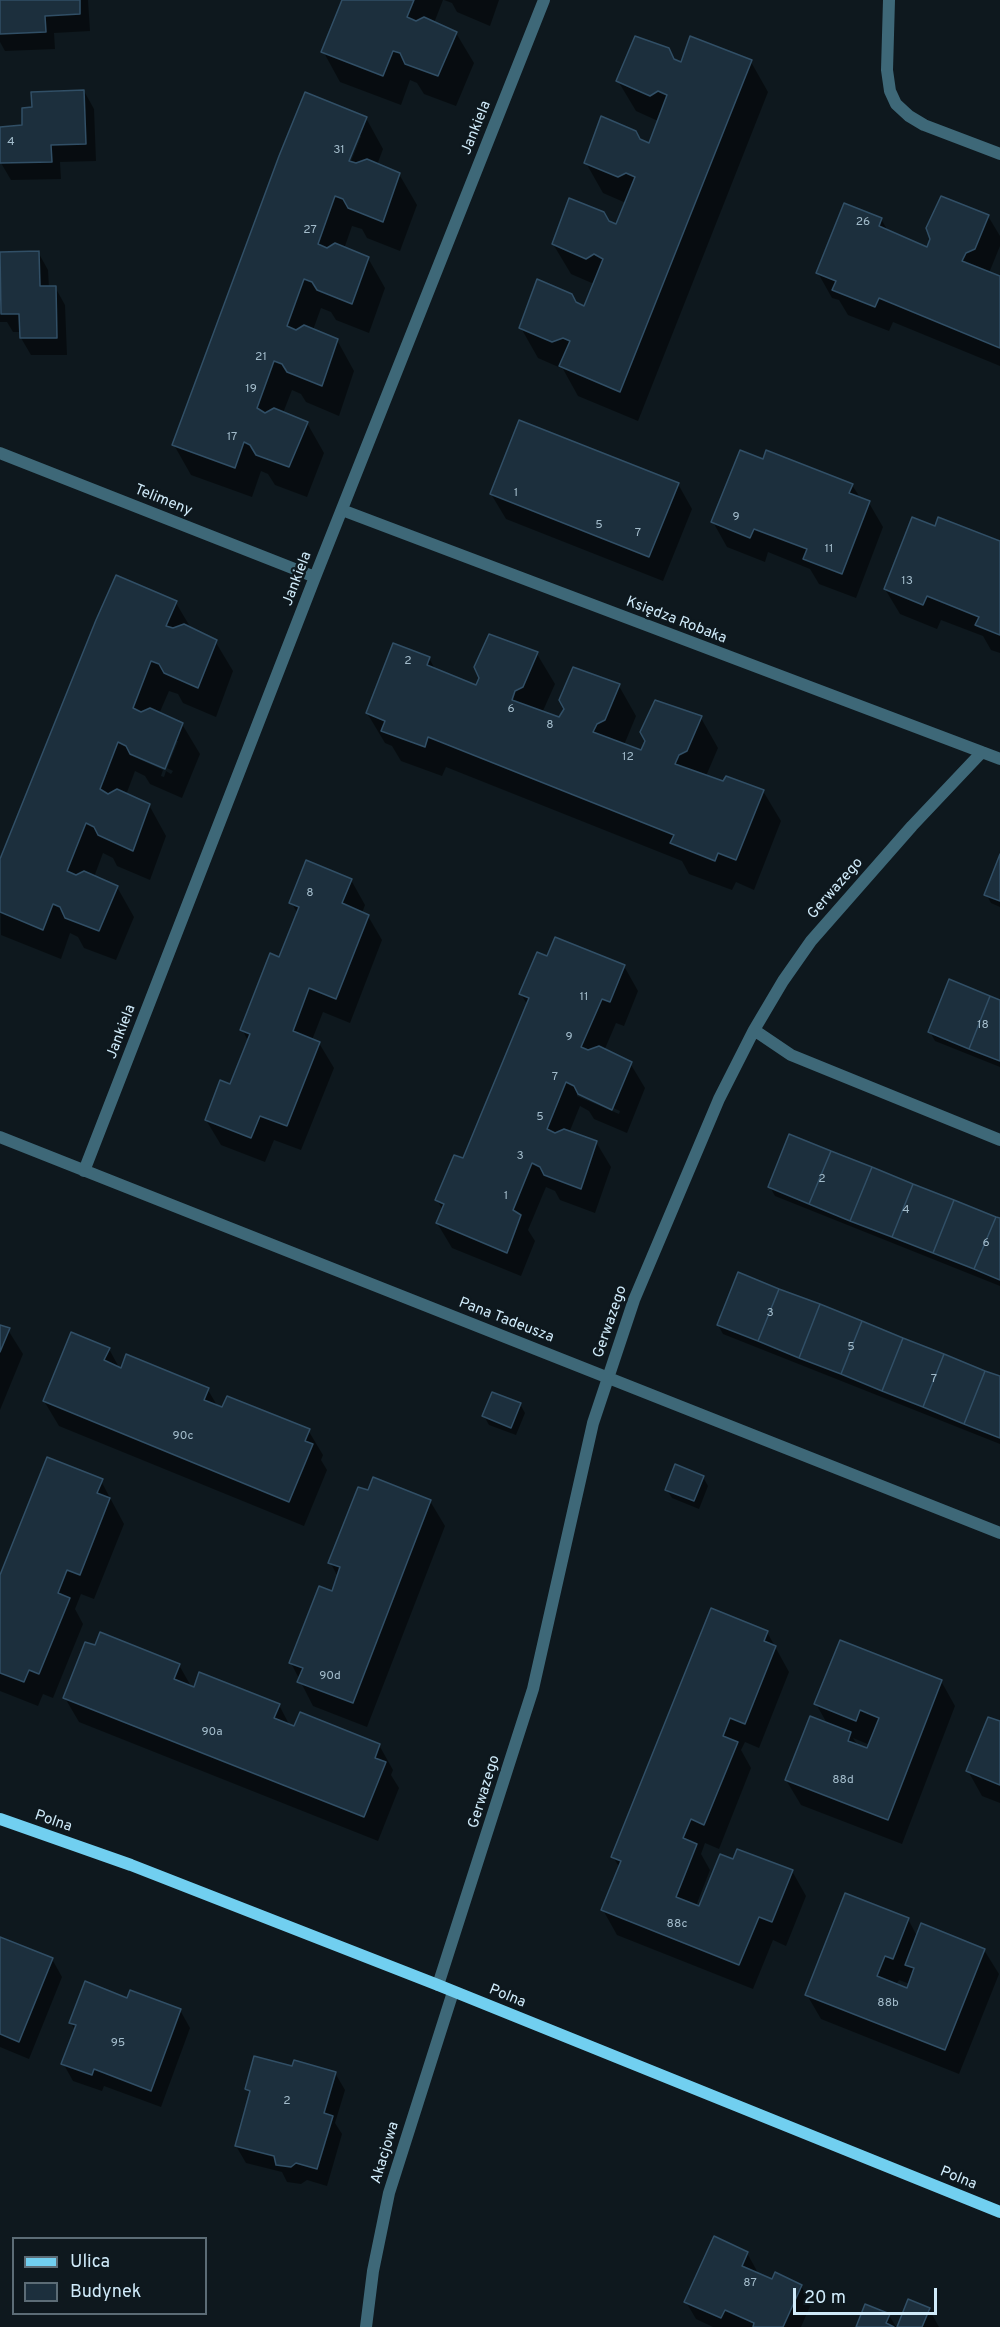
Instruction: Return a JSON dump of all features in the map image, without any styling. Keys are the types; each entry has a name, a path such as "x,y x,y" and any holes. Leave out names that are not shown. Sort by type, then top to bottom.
{"street":[{"name":"Jankiela","path":"84,1171 315,577 544,0"},
{"path":"889,0 887,70 890,91 896,104 909,116 924,125 1000,154"},
{"name":"Telimeny","path":"0,453 315,577"},
{"name":"Księdza Robaka","path":"342,510 1000,759"},
{"name":"Gerwazego","path":"438,1985 533,1689 583,1464 608,1377 634,1300 719,1099 754,1030 783,981 811,941 912,826 982,752"},
{"path":"754,1030 791,1055 1000,1140"},
{"name":"Pana Tadeusza","path":"0,1137 1000,1533"},
{"name":"Polna","path":"0,1819 131,1865 438,1985 1000,2212"},
{"name":"Akacjowa","path":"366,2327 373,2271 389,2193 453,1992"}],"building":[{"path":"0,0 80,0 80,14 45,16 46,32 0,34"},
{"path":"342,0 414,0 407,17 416,21 424,17 457,32 438,76 405,64 400,53 393,51 383,76 321,52"},
{"path":"635,36 669,48 674,59 681,62 690,36 752,60 620,392 559,366 570,341 563,338 552,342 519,328 537,279 572,294 576,302 584,306 603,259 594,254 586,259 552,244 569,198 604,212 609,221 616,224 635,177 626,173 618,177 584,163 601,116 636,131 640,139 649,143 667,95 658,91 650,96 616,81"},
{"path":"84,90 86,144 51,145 52,162 0,163 0,127 22,125 22,108 32,107 31,92"},
{"path":"305,92 367,117 349,161 356,163 367,159 400,173 383,222 348,208 343,199 335,196 318,244 327,248 335,243 369,257 352,304 317,290 312,282 304,279 287,326 296,330 304,325 338,339 322,386 287,372 282,364 274,361 257,408 265,413 274,408 308,422 289,467 256,455 250,445 244,442 235,468 172,445"},
{"path":"941,196 989,215 975,249 966,253 962,261 1000,276 1000,348 879,298 875,307 832,290 836,281 816,273 844,203 882,218 879,226 927,247 930,239 926,228"},
{"path":"39,251 40,286 56,286 57,338 20,338 19,314 1,314 0,252"},
{"path":"519,420 679,483 649,557 490,494"},
{"path":"740,450 763,459 766,450 853,484 849,493 870,501 842,574 803,559 807,549 754,529 750,538 711,522"},
{"path":"912,517 935,526 938,517 1000,541 1000,635 975,625 979,617 927,596 923,605 884,589"},
{"path":"116,575 177,601 166,626 173,628 184,624 217,640 198,688 164,673 159,664 151,661 133,708 141,712 150,708 183,723 165,769 130,754 126,746 118,742 100,789 108,794 117,789 150,804 133,851 98,835 94,827 86,823 67,871 76,875 84,871 118,886 99,931 65,918 60,907 53,904 43,930 0,912 0,859"},
{"path":"489,634 538,652 523,687 515,691 512,700 559,717 564,709 559,700 573,667 620,684 605,720 597,724 593,732 641,750 645,741 640,732 655,700 702,716 687,751 679,755 675,764 723,781 726,776 764,790 736,860 718,853 715,861 670,843 674,835 428,737 425,747 381,731 385,721 366,713 393,643 430,657 427,665 476,685 479,678 474,667"},
{"path":"1000,854 1000,901 984,895"},
{"path":"306,860 352,879 342,903 369,915 336,999 309,988 293,1031 320,1042 287,1126 260,1116 251,1138 205,1120 220,1080 230,1084 250,1034 240,1030 270,953 279,957 299,907 289,903"},
{"path":"555,937 625,965 610,1002 602,999 581,1047 588,1050 599,1046 632,1062 612,1110 578,1094 574,1086 566,1082 547,1129 555,1133 564,1129 597,1141 581,1189 544,1175 540,1167 532,1163 513,1210 521,1215 507,1253 436,1223 444,1204 435,1200 454,1155 463,1158 529,998 519,994 537,952 547,956"},
{"path":"949,979 990,996 969,1049 928,1032"},
{"path":"990,996 1000,1000 1000,1061 969,1049"},
{"path":"789,1134 831,1151 809,1204 768,1187"},
{"path":"831,1151 872,1167 850,1221 809,1204"},
{"path":"872,1167 913,1184 892,1237 850,1221"},
{"path":"913,1184 954,1200 933,1253 892,1237"},
{"path":"954,1200 996,1217 974,1269 933,1253"},
{"path":"996,1217 1000,1218 1000,1280 974,1269"},
{"path":"738,1272 779,1289 758,1341 717,1325"},
{"path":"779,1289 820,1304 799,1358 758,1341"},
{"path":"820,1304 862,1321 841,1374 799,1358"},
{"path":"862,1321 903,1338 882,1391 841,1374"},
{"path":"0,1325 10,1328 0,1352"},
{"path":"71,1332 110,1348 104,1360 121,1368 126,1354 209,1388 204,1400 222,1407 227,1396 310,1429 305,1441 313,1444 289,1502 43,1401"},
{"path":"903,1338 944,1354 923,1407 882,1391"},
{"path":"944,1354 985,1371 964,1424 923,1407"},
{"path":"985,1371 1000,1376 1000,1438 964,1424"},
{"path":"492,1392 521,1403 511,1428 482,1416"},
{"path":"47,1457 103,1479 97,1493 110,1498 80,1575 67,1570 58,1593 70,1598 39,1674 29,1670 24,1682 0,1673 0,1575"},
{"path":"675,1464 704,1476 694,1501 665,1490"},
{"path":"373,1477 431,1500 353,1703 297,1682 303,1668 289,1663 319,1586 332,1591 340,1567 328,1563 358,1487 368,1490"},
{"path":"711,1608 768,1631 764,1641 776,1646 745,1724 730,1718 723,1736 738,1742 704,1825 691,1819 683,1838 697,1844 676,1897 699,1906 720,1854 733,1859 737,1849 793,1870 772,1922 759,1917 739,1965 601,1910 621,1861 611,1857"},
{"path":"100,1632 180,1664 174,1679 194,1687 199,1672 280,1704 274,1718 294,1726 300,1712 380,1744 375,1758 386,1762 364,1817 63,1698 85,1642 95,1645"},
{"path":"840,1640 942,1680 888,1820 785,1780 810,1716 851,1732 848,1741 867,1748 879,1718 860,1710 856,1721 814,1704"},
{"path":"988,1717 1000,1721 1000,1785 966,1771"},
{"path":"845,1893 909,1918 893,1959 885,1956 877,1976 907,1988 914,1968 905,1965 921,1923 985,1949 945,2050 805,1995"},
{"path":"0,1937 53,1958 19,2042 0,2034"},
{"path":"85,1981 127,1998 130,1990 181,2009 151,2091 94,2069 92,2075 61,2064 76,2025 69,2023"},
{"path":"254,2056 292,2066 294,2060 336,2072 324,2113 333,2116 317,2169 296,2163 291,2167 276,2165 274,2156 235,2146 250,2091 245,2089"},
{"path":"714,2236 748,2252 742,2266 772,2279 775,2272 802,2285 783,2327 753,2327 754,2323 725,2310 721,2318 684,2302"},
{"path":"908,2299 930,2308 922,2327 897,2327"},
{"path":"865,2304 890,2314 886,2323 894,2327 856,2327"}]}
